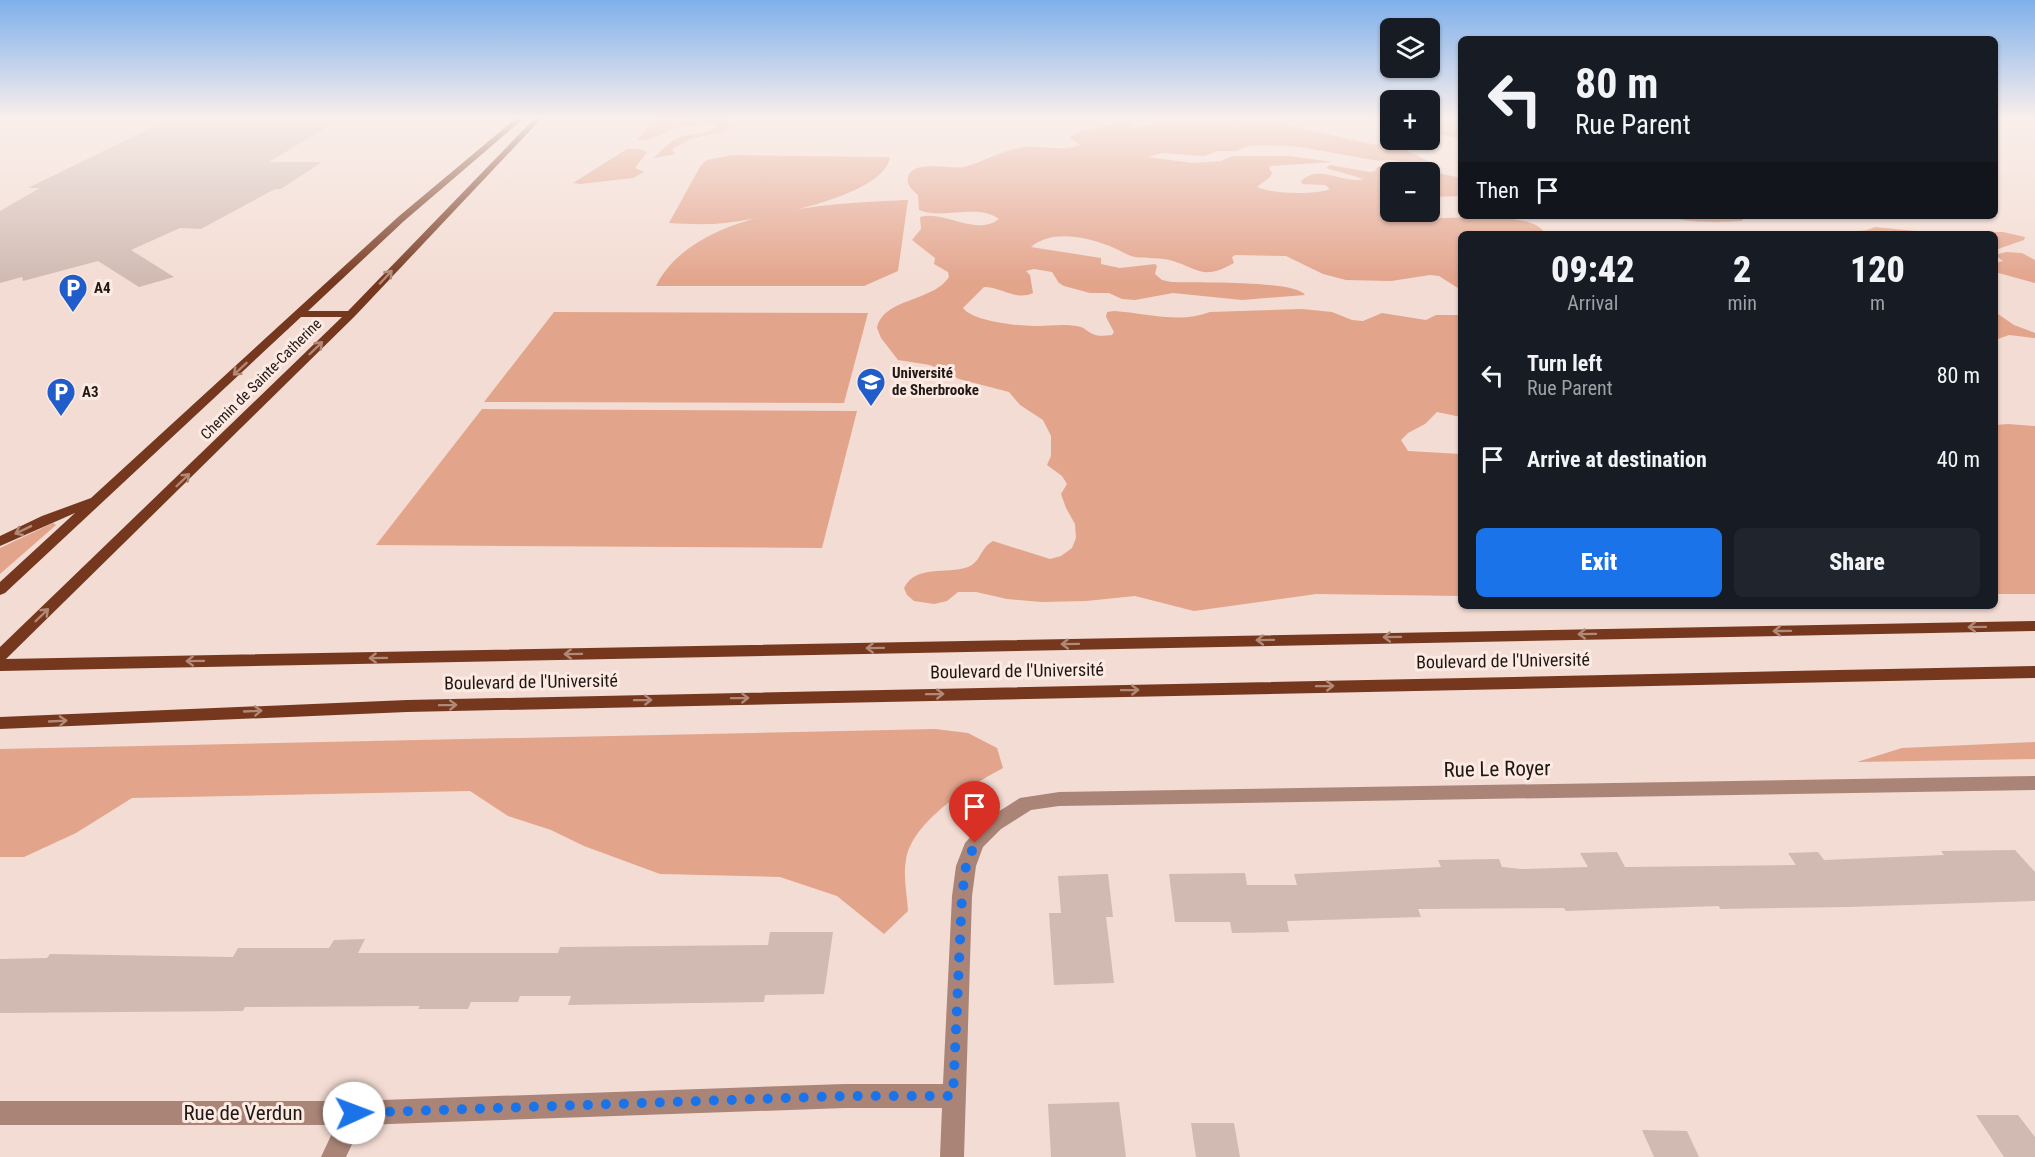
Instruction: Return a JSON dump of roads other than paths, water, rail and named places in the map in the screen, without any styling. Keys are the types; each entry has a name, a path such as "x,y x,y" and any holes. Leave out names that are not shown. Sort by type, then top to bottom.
{"main road":[{"name":"Chemin de Sainte-Catherine","path":"0,590 401,219 456,173"},
{"name":"Chemin de Sainte-Catherine","path":"0,656 351,314 486,173"},
{"path":"299,314 351,314"},
{"path":"0,542 47,519 99,499"},
{"name":"Boulevard de l'Université","path":"0,665 2035,626"},
{"name":"Boulevard de l'Université","path":"0,723 397,706 2035,672"}],"street":[{"name":"Rue Le Royer","path":"953,1096 962,896 966,866 975,843 994,824 1026,803 1059,799 2035,783"},
{"name":"Rue de Verdun","path":"0,1113 354,1113 845,1096 953,1096"},
{"path":"952,1157 953,1096"},
{"path":"333,1157 354,1113"}],"place":[{"name":"A4","path":"73,314"},
{"name":"Université de Sherbrooke","path":"871,408"},
{"name":"A3","path":"61,418"}]}
